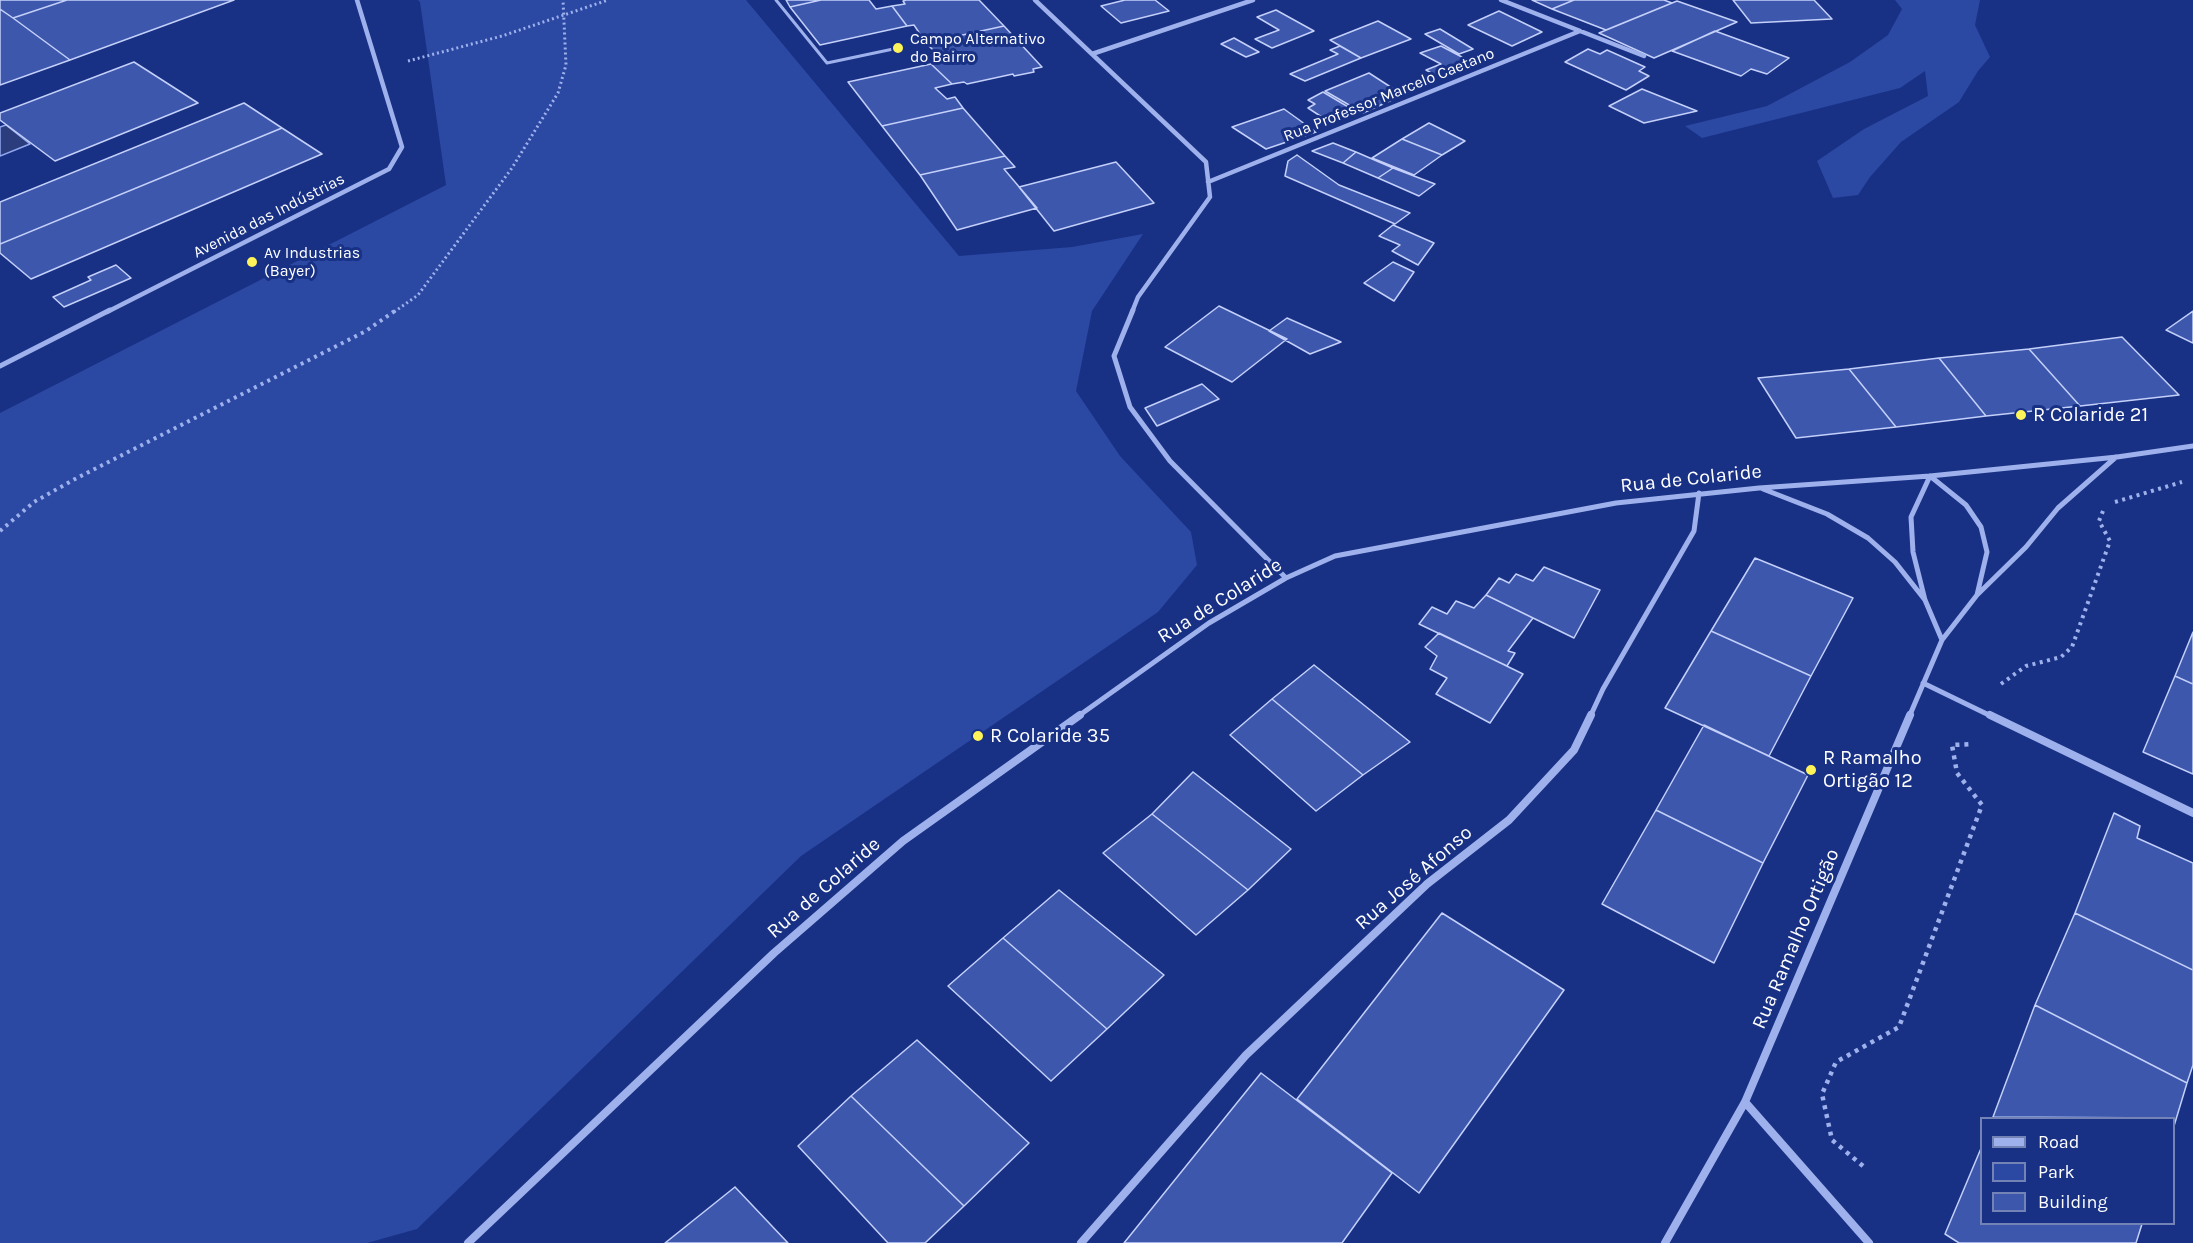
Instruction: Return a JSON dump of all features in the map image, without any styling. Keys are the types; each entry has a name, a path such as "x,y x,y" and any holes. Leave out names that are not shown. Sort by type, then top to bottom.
{"street":[{"name":"Avenida das Indústrias","path":"0,366 389,169 402,147 357,0"},
{"path":"1035,0 1206,162 1210,197 1137,297 1114,356 1130,407 1170,461 1286,578"},
{"path":"1092,54 1253,0"},
{"path":"1501,0 1644,57"},
{"name":"Rua Professor Marcelo Caetano","path":"1208,182 1580,31"},
{"name":"Rua de Colaride","path":"468,1243 589,1126 766,961 903,841 1209,622 1286,578 1335,556 1616,503 1700,493 1930,476 2117,457 2193,446"},
{"name":"Rua Ramalho Ortigão","path":"1665,1243 1745,1102 1942,640 1977,595 2026,547 2058,508 2117,457"},
{"path":"1930,476 1911,517 1913,552 1925,600 1942,640"},
{"name":"Rua Ramalho Ortigão","path":"1930,476 1966,505 1981,527 1987,552 1977,595"},
{"path":"1759,488 1827,514 1868,538 1895,562 1925,600"},
{"name":"Rua José Afonso","path":"1081,1243 1246,1054 1427,884 1509,820 1574,750 1603,688 1694,531 1700,493"},
{"path":"1923,683 2193,813"},
{"path":"1745,1102 1869,1243"}],"lane":[{"path":"776,0 827,63 898,48"}],"path":[{"path":"0,531 34,502 366,331 418,295 512,168 558,93 566,65 563,0"},
{"path":"381,74 410,60 502,36 608,0"},
{"path":"2001,684 2026,666 2061,657 2072,647 2110,541 2099,521 2106,505 2184,481"},
{"path":"1863,1166 1832,1140 1822,1094 1836,1062 1899,1027 1982,805 1957,774 1952,746 1972,744"}],"green space":[{"path":"418,0 746,0 959,256 1072,247 1143,234 1092,311 1076,391 1120,456 1191,532 1197,565 1158,612 801,856 417,1229 367,1243 0,1243 0,413 446,185"},
{"path":"1895,0 1980,0 1975,25 1990,57 1978,71 1959,102 1901,142 1870,177 1858,195 1833,198 1817,161 1864,129 1928,96 1925,71 1900,88 1702,138 1685,126 1767,106 1850,62 1888,35 1902,9"}],"shaded area":[{"path":"6,125 30,144 0,156 0,127"}],"building":[{"path":"0,0 67,0 13,18 0,9"},
{"path":"67,0 234,0 70,60 13,18"},
{"path":"786,0 821,0 790,7"},
{"path":"821,0 869,0 876,9 892,6 907,26 820,45 790,7"},
{"path":"906,0 979,0 1004,26 926,43 914,25 907,26 892,6 905,4 903,1"},
{"path":"1125,0 1155,0 1169,11 1121,23 1101,6"},
{"path":"1532,0 1574,0 1552,9"},
{"path":"1574,0 1664,0 1672,3 1606,30 1552,9"},
{"path":"1733,0 1814,0 1832,19 1751,23"},
{"path":"1677,1 1737,22 1654,58 1599,33"},
{"path":"0,9 13,18 70,60 0,85"},
{"path":"1276,10 1314,31 1272,48 1255,39 1279,30 1257,17"},
{"path":"1499,11 1542,32 1512,46 1468,25"},
{"path":"1378,21 1411,39 1361,58 1330,40"},
{"path":"1004,26 1042,67 1033,69 1034,72 1014,76 1013,74 967,84 964,82 952,84 931,64 945,62 926,43"},
{"path":"1440,29 1473,49 1459,54 1425,34"},
{"path":"1715,31 1789,58 1767,74 1751,69 1741,76 1672,51"},
{"path":"1234,38 1259,52 1246,57 1221,44"},
{"path":"1340,46 1361,58 1305,81 1290,74 1338,54 1330,50"},
{"path":"1441,46 1477,65 1442,79 1426,70 1441,64 1420,53"},
{"path":"1588,49 1600,54 1607,50 1645,67 1639,71 1649,76 1626,90 1565,62"},
{"path":"134,62 198,103 55,161 0,120 0,113"},
{"path":"931,64 952,84 935,88 947,99 955,97 963,108 882,126 848,82"},
{"path":"1369,73 1403,95 1363,113 1325,91"},
{"path":"1642,89 1697,111 1644,123 1609,106"},
{"path":"1323,92 1355,111 1331,123 1308,108 1315,104 1308,100"},
{"path":"244,103 282,128 0,244 0,202"},
{"path":"963,108 1005,156 920,175 882,126"},
{"path":"1284,109 1316,132 1266,149 1232,127"},
{"path":"1429,123 1465,141 1442,155 1402,139"},
{"path":"282,128 322,154 31,279 0,253 0,244"},
{"path":"1402,139 1442,155 1414,175 1372,158"},
{"path":"1333,143 1356,152 1343,163 1312,151"},
{"path":"1356,152 1393,168 1378,178 1343,163"},
{"path":"1297,155 1339,185 1410,213 1395,224 1285,176 1288,161"},
{"path":"1005,156 1015,167 1004,169 1037,208 957,230 920,175"},
{"path":"1116,162 1154,203 1054,231 1019,187"},
{"path":"1393,168 1435,184 1419,196 1378,178"},
{"path":"1393,225 1434,243 1418,265 1392,251 1400,245 1379,236"},
{"path":"1393,262 1414,272 1394,301 1364,283"},
{"path":"116,265 131,278 64,307 53,297 91,280 88,277"},
{"path":"1219,306 1287,339 1232,382 1165,347"},
{"path":"2193,311 2193,343 2166,330"},
{"path":"1287,318 1341,342 1310,354 1269,331"},
{"path":"2122,337 2179,395 2080,406 2029,349"},
{"path":"2029,349 2080,406 1986,416 1939,358"},
{"path":"1939,358 1986,416 1896,427 1849,369"},
{"path":"1849,369 1896,427 1796,438 1758,378"},
{"path":"1202,384 1219,399 1157,426 1145,408"},
{"path":"1755,558 1853,598 1811,676 1711,631"},
{"path":"1544,567 1600,590 1574,638 1486,595 1499,578 1509,583 1516,574 1533,581"},
{"path":"1486,595 1533,618 1508,651 1515,653 1507,666 1419,624 1432,607 1447,614 1456,601 1474,608"},
{"path":"1711,631 1811,676 1769,756 1665,708"},
{"path":"2193,632 2193,684 2175,676"},
{"path":"1439,633 1523,674 1490,723 1436,694 1447,678 1430,669 1437,656 1425,647"},
{"path":"1314,665 1410,742 1363,775 1272,699"},
{"path":"2175,676 2193,684 2193,774 2143,752"},
{"path":"1272,699 1363,775 1316,811 1230,735"},
{"path":"1704,725 1808,775 1763,863 1656,810"},
{"path":"1193,772 1291,849 1248,890 1152,814"},
{"path":"1656,810 1763,863 1714,963 1602,904"},
{"path":"2114,813 2140,826 2137,838 2193,863 2193,970 2075,913"},
{"path":"1152,814 1248,890 1196,935 1103,853"},
{"path":"1059,890 1164,975 1107,1029 1003,938"},
{"path":"1442,913 1564,990 1419,1193 1297,1099"},
{"path":"2075,913 2193,970 2193,1065 2187,1083 2035,1005"},
{"path":"1003,938 1107,1029 1051,1081 948,986"},
{"path":"2035,1005 2187,1083 2175,1123 2175,1117 1993,1117"},
{"path":"917,1040 1029,1143 964,1206 851,1096"},
{"path":"1261,1073 1392,1173 1342,1243 1124,1243"},
{"path":"851,1096 964,1206 925,1243 888,1243 798,1146"},
{"path":"1980,1151 1980,1225 2142,1225 2136,1243 1959,1243 1945,1234"},
{"path":"735,1187 788,1243 665,1243"}],"place":[{"name":"Campo Alternativo do Bairro","path":"898,48"},
{"name":"Av Industrias (Bayer)","path":"252,262"},
{"name":"R Colaride 21","path":"2021,415"},
{"name":"R Colaride 35","path":"978,736"},
{"name":"R Ramalho Ortigão 12","path":"1811,770"}]}
